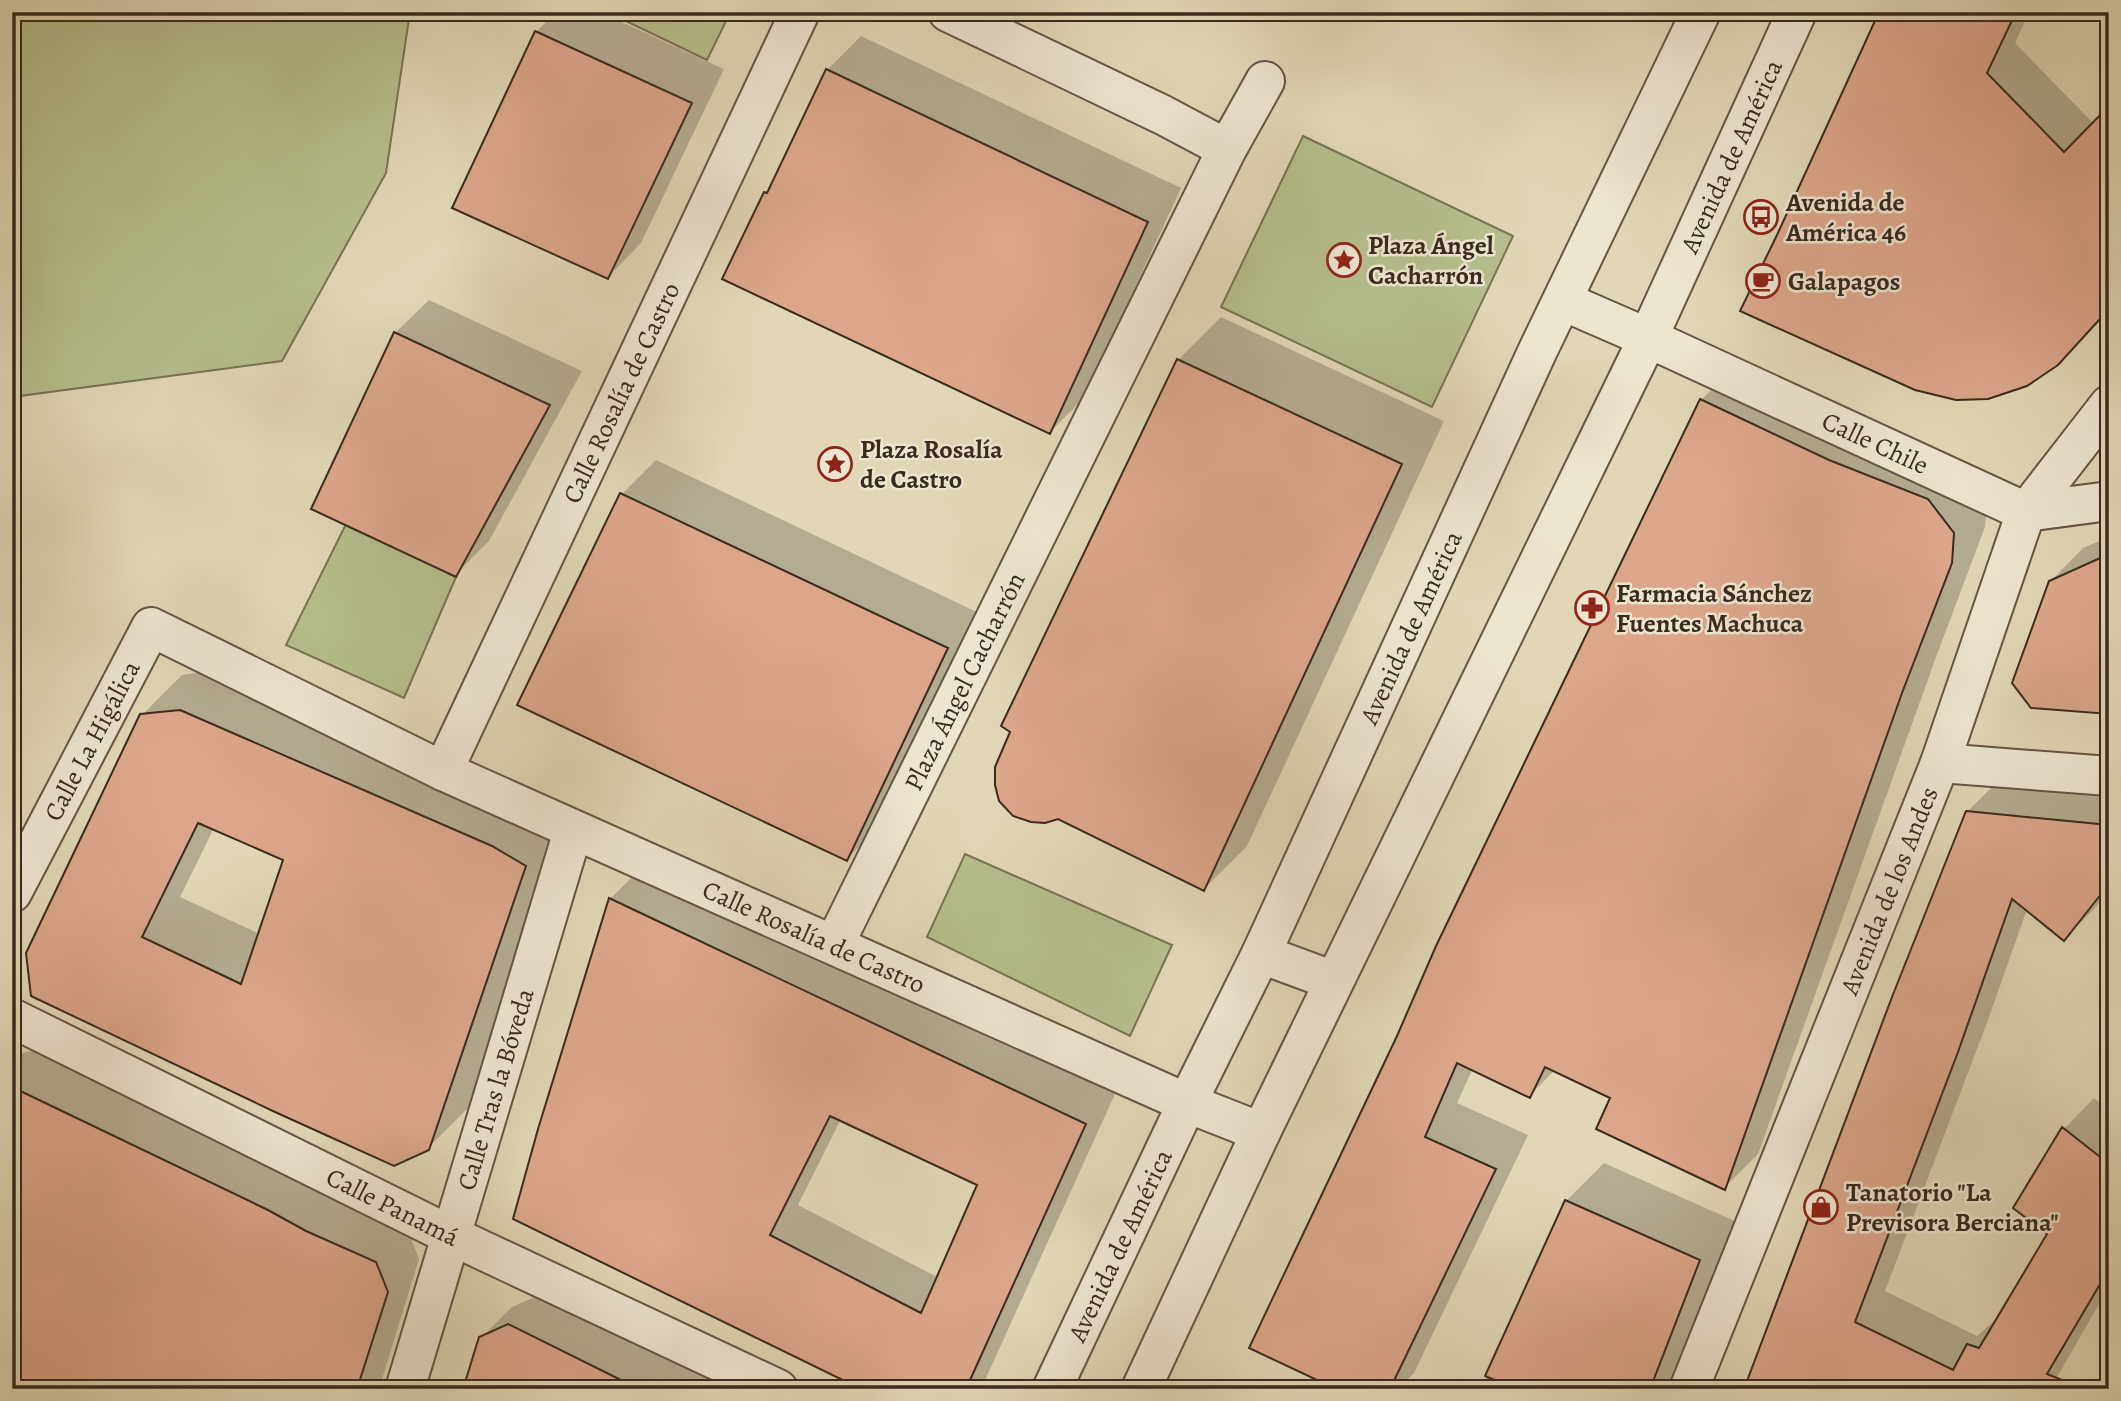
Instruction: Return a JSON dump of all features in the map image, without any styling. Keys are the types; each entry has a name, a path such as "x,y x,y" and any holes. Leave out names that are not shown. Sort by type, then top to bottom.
{"street":[{"name":"Calle Rosalía de Castro","path":"443,771 800,12"},
{"path":"948,12 1163,115 1227,149"},
{"name":"Avenida de América","path":"1052,1389 1187,1103 1261,954 1538,350 1701,12"},
{"name":"Avenida de América","path":"1141,1389 1261,1132 1648,338 1797,12"},
{"name":"Plaza Ángel Cacharrón","path":"834,946 1227,149 1265,81"},
{"path":"1563,301 1648,338"},
{"name":"Calle Chile","path":"1648,338 2026,512"},
{"name":"Avenida de los Andes","path":"1689,1389 1940,763 2026,512 2109,405"},
{"path":"2026,512 2109,501"},
{"name":"Calle Rosalía de Castro","path":"151,627 443,771 573,831 1187,1103"},
{"name":"Calle La Higálica","path":"12,893 151,627"},
{"path":"1940,763 2109,776"},
{"name":"Calle Tras la Bóveda","path":"405,1389 573,831"},
{"path":"1261,954 1334,981"},
{"name":"Calle Panamá","path":"12,1018 450,1235 778,1389"},
{"path":"1187,1103 1261,1132"}],"green space":[{"path":"12,12 410,12 386,173 282,361 12,397"},
{"path":"607,12 718,12 728,17 707,60"},
{"path":"1303,136 1513,236 1432,407 1221,307"},
{"path":"346,524 456,577 404,698 286,645"},
{"path":"965,854 1172,945 1130,1036 927,937"}],"building":[{"path":"1879,12 2016,12 1987,73 2064,152 2109,106 2109,309 2058,365 2027,386 1988,399 1956,400 1915,390 1740,311"},
{"path":"535,31 692,103 608,279 452,208"},
{"path":"826,69 1148,222 1050,434 722,279 764,192 767,193"},
{"path":"394,332 550,405 456,577 311,509"},
{"path":"1177,359 1402,464 1204,891 1058,819 1045,823 1013,816 999,801 995,785 995,767 1010,732 1001,726"},
{"path":"1700,399 1829,460 1928,499 1954,533 1952,563 1902,693 1725,1190 1596,1129 1610,1098 1545,1067 1530,1098 1457,1063 1425,1137 1496,1169 1390,1389 1336,1389 1249,1348 1397,1036 1436,946"},
{"path":"620,493 948,648 847,861 517,705"},
{"path":"2109,554 2109,714 2031,708 2012,683 2049,581"},
{"path":"180,710 492,846 526,866 429,1150 394,1166 31,996 26,953 140,714","holes":["198,823 283,860 241,984 142,937"]},
{"path":"1966,811 2109,825 2109,884 2064,941 2012,899 1958,1052 1855,1322 1953,1370 1967,1344 1979,1348 2047,1234 2013,1208 2062,1127 2109,1164 2109,1269 2047,1374 2075,1385 2074,1389 1744,1389 1892,997"},
{"path":"609,898 1086,1124 966,1389 861,1389 513,1219","holes":["830,1116 977,1185 921,1313 770,1235"]},
{"path":"12,1087 268,1210 306,1231 376,1262 388,1292 357,1389 12,1389"},
{"path":"1565,1200 1700,1260 1650,1389 1516,1389 1485,1376"},
{"path":"508,1324 639,1389 463,1389 479,1337"}],"place":[{"name":"Avenida de América 46","path":"1761,217"},
{"name":"Plaza Ángel Cacharrón","path":"1344,260"},
{"name":"Galapagos","path":"1763,281"},
{"name":"Plaza Rosalía de Castro","path":"835,464"},
{"name":"Farmacia Sánchez Fuentes Machuca","path":"1592,608"},
{"name":"Tanatorio \"La Previsora Berciana\"","path":"1821,1207"}]}
